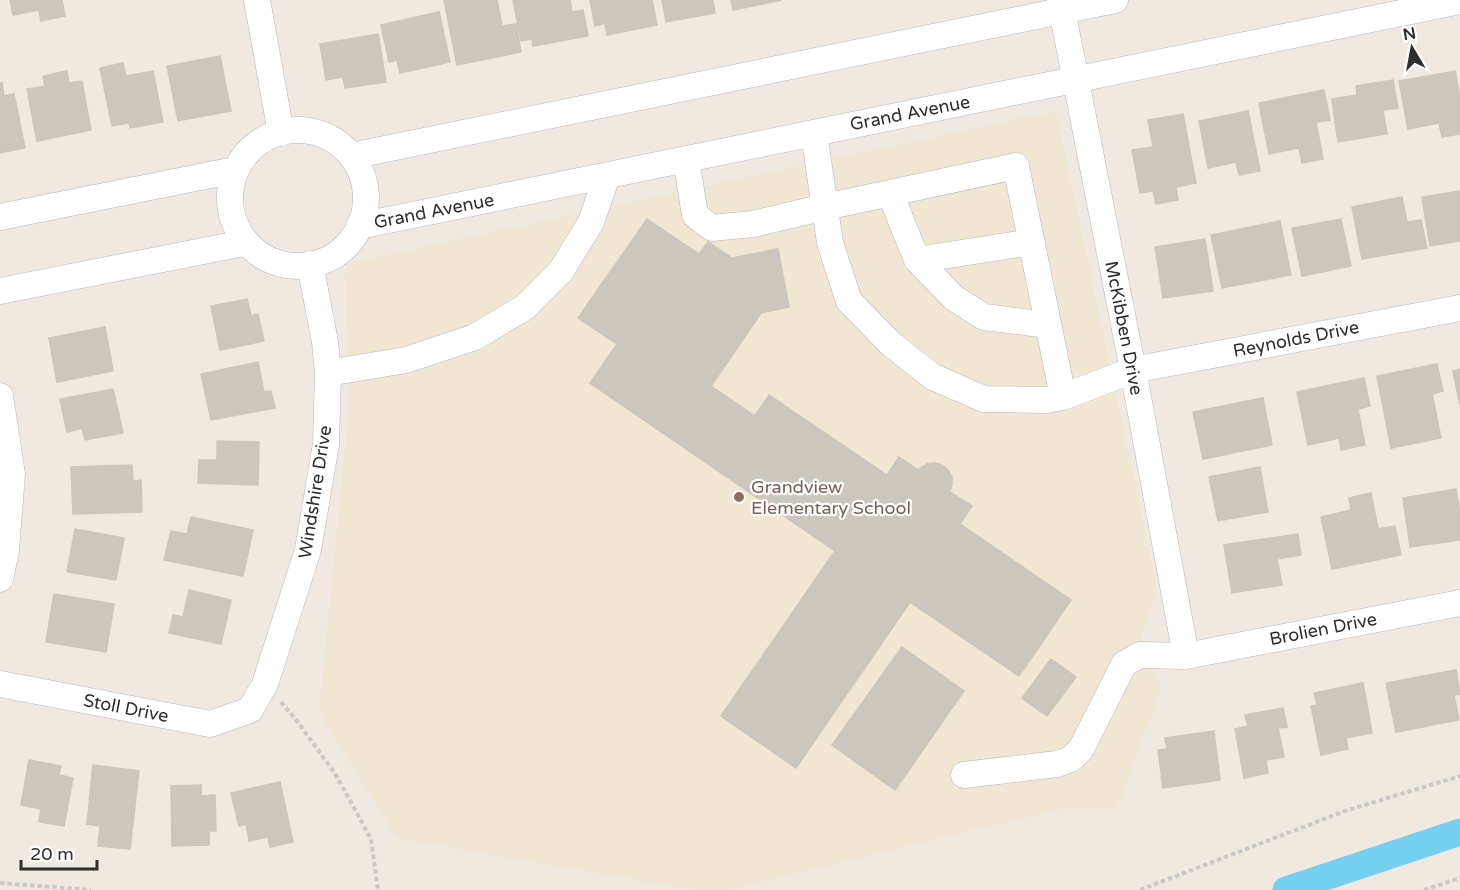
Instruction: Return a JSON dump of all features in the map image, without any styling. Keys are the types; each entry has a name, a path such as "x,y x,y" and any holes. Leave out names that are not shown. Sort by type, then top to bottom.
{"street":[{"path":"257,0 281,133"},
{"path":"351,156 1061,5 1115,0"},
{"name":"Grand Avenue","path":"359,226 1460,1"},
{"name":"McKibben Drive","path":"1061,5 1133,370 1186,656"},
{"path":"290,130 313,132 335,141 351,156 362,174 366,195 363,217 359,226 354,236 339,252 320,263 299,266 277,263 258,254 244,243 232,216 230,193 236,170 249,151 267,137 290,130"},
{"name":"Reynolds Drive","path":"814,133 830,243 849,301 891,344 933,378 984,399 1046,400 1063,397 1133,370 1460,308"},
{"path":"686,159 695,215 712,228 753,224 1016,166 1063,397"},
{"path":"0,217 236,170"},
{"path":"328,373 406,360 475,337 525,307 561,271 591,222 607,176"},
{"path":"890,193 917,260 954,298 984,317 1048,325"},
{"path":"917,260 1032,242"},
{"path":"0,291 244,243"},
{"name":"Windshire Drive","path":"250,710 265,684 308,550 326,444 328,373 325,342 310,264"},
{"path":"0,396 12,474 6,550 0,579"},
{"name":"Brolien Drive","path":"964,775 1057,764 1071,759 1081,749 1124,664 1140,656 1186,656 1460,603"},
{"name":"Stoll Drive","path":"0,684 210,724 250,710"}],"path":[{"path":"265,684 297,721 336,775 371,839 378,890"},
{"path":"1140,890 1345,811 1460,776"},
{"path":"1424,890 1460,878"},
{"path":"0,883 91,890"}],"shaded area":[{"name":"Grandview Elementary School","path":"1056,111 1157,587 1140,643 1161,689 1117,808 1068,807 727,890 694,890 397,838 319,712 349,407 345,264"}],"building":[{"path":"10,0 62,0 65,16 41,21 39,10 13,15"},
{"path":"444,0 497,0 502,26 516,24 521,52 457,65"},
{"path":"513,0 570,0 572,12 583,10 588,36 533,46 532,39 521,41"},
{"path":"590,0 652,0 657,25 607,35 605,23 595,26"},
{"path":"662,0 713,0 715,13 666,22"},
{"path":"731,0 782,0 733,10"},
{"path":"439,12 450,62 400,73 397,60 389,62 381,25"},
{"path":"378,34 386,82 345,88 343,77 326,80 320,44"},
{"path":"220,56 231,111 178,121 167,66"},
{"path":"123,63 126,76 153,71 163,122 130,128 129,123 112,126 100,68"},
{"path":"67,71 69,83 82,81 91,130 37,141 27,89 45,86 43,76"},
{"path":"1455,71 1460,97 1460,134 1442,137 1439,123 1408,129 1399,81"},
{"path":"1393,80 1398,108 1383,110 1387,134 1338,142 1332,99 1357,95 1356,86"},
{"path":"0,83 2,83 4,96 14,94 25,148 0,153"},
{"path":"1324,90 1330,120 1316,122 1323,159 1302,163 1299,148 1269,154 1259,103"},
{"path":"1248,111 1260,171 1239,175 1236,162 1208,168 1199,121"},
{"path":"1183,114 1196,183 1176,187 1178,200 1156,204 1153,191 1140,193 1132,150 1153,147 1148,120"},
{"path":"1460,191 1460,241 1430,246 1422,197"},
{"path":"1402,197 1407,222 1421,220 1427,248 1362,259 1352,207"},
{"path":"647,219 699,254 708,242 732,258 778,249 789,307 761,313 711,386 755,416 769,395 887,475 899,457 918,470 927,464 942,465 952,477 950,492 972,506 960,524 1071,600 1019,676 910,602 796,768 721,716 835,551 590,383 617,344 578,318"},
{"path":"1341,219 1351,266 1302,276 1292,228"},
{"path":"1280,221 1291,275 1222,288 1211,235"},
{"path":"1205,239 1213,291 1163,298 1155,247"},
{"path":"247,299 251,316 258,314 264,341 220,350 211,306"},
{"path":"105,327 113,371 57,382 49,338"},
{"path":"258,362 264,392 271,391 275,408 211,420 201,374"},
{"path":"1437,364 1443,391 1432,394 1441,438 1391,448 1377,376"},
{"path":"1460,369 1460,405 1453,371"},
{"path":"1364,378 1370,406 1358,409 1365,445 1341,450 1339,438 1308,445 1297,392"},
{"path":"113,389 123,433 85,440 82,428 67,432 60,399"},
{"path":"1263,398 1272,445 1203,459 1193,412"},
{"path":"217,441 259,442 258,485 198,483 199,460 217,460"},
{"path":"132,465 133,481 141,480 142,512 73,514 71,467"},
{"path":"1260,467 1268,512 1218,521 1209,477"},
{"path":"1456,489 1460,513 1460,540 1410,547 1403,498"},
{"path":"1371,493 1378,529 1395,526 1401,555 1332,569 1321,517 1351,510 1349,498"},
{"path":"191,517 253,530 243,576 164,560 171,531 187,534"},
{"path":"75,529 124,538 116,580 67,572"},
{"path":"1298,534 1301,555 1277,559 1282,585 1232,593 1224,545"},
{"path":"189,590 231,600 221,644 169,633 173,615 183,617"},
{"path":"54,594 114,604 106,652 46,642"},
{"path":"902,647 964,691 895,790 832,745"},
{"path":"1051,659 1076,677 1047,716 1022,698"},
{"path":"1456,670 1460,694 1454,695 1459,720 1396,732 1386,683"},
{"path":"1363,683 1372,733 1346,738 1348,749 1321,755 1311,706 1317,705 1314,693"},
{"path":"1283,708 1287,727 1278,728 1284,757 1266,760 1268,773 1244,778 1235,729 1248,726 1245,715"},
{"path":"1214,731 1220,780 1163,788 1158,750 1167,749 1165,738"},
{"path":"29,760 61,766 59,775 73,778 64,826 39,822 41,809 21,805"},
{"path":"93,765 139,771 130,849 98,846 100,826 87,824"},
{"path":"280,782 293,842 270,847 268,837 249,841 246,824 239,826 231,793"},
{"path":"201,785 201,796 215,795 216,831 209,831 209,845 172,846 171,786"}],"waterway":[{"path":"1286,890 1460,832"}],"place":[{"name":"Grandview Elementary School","path":"739,497"}]}
